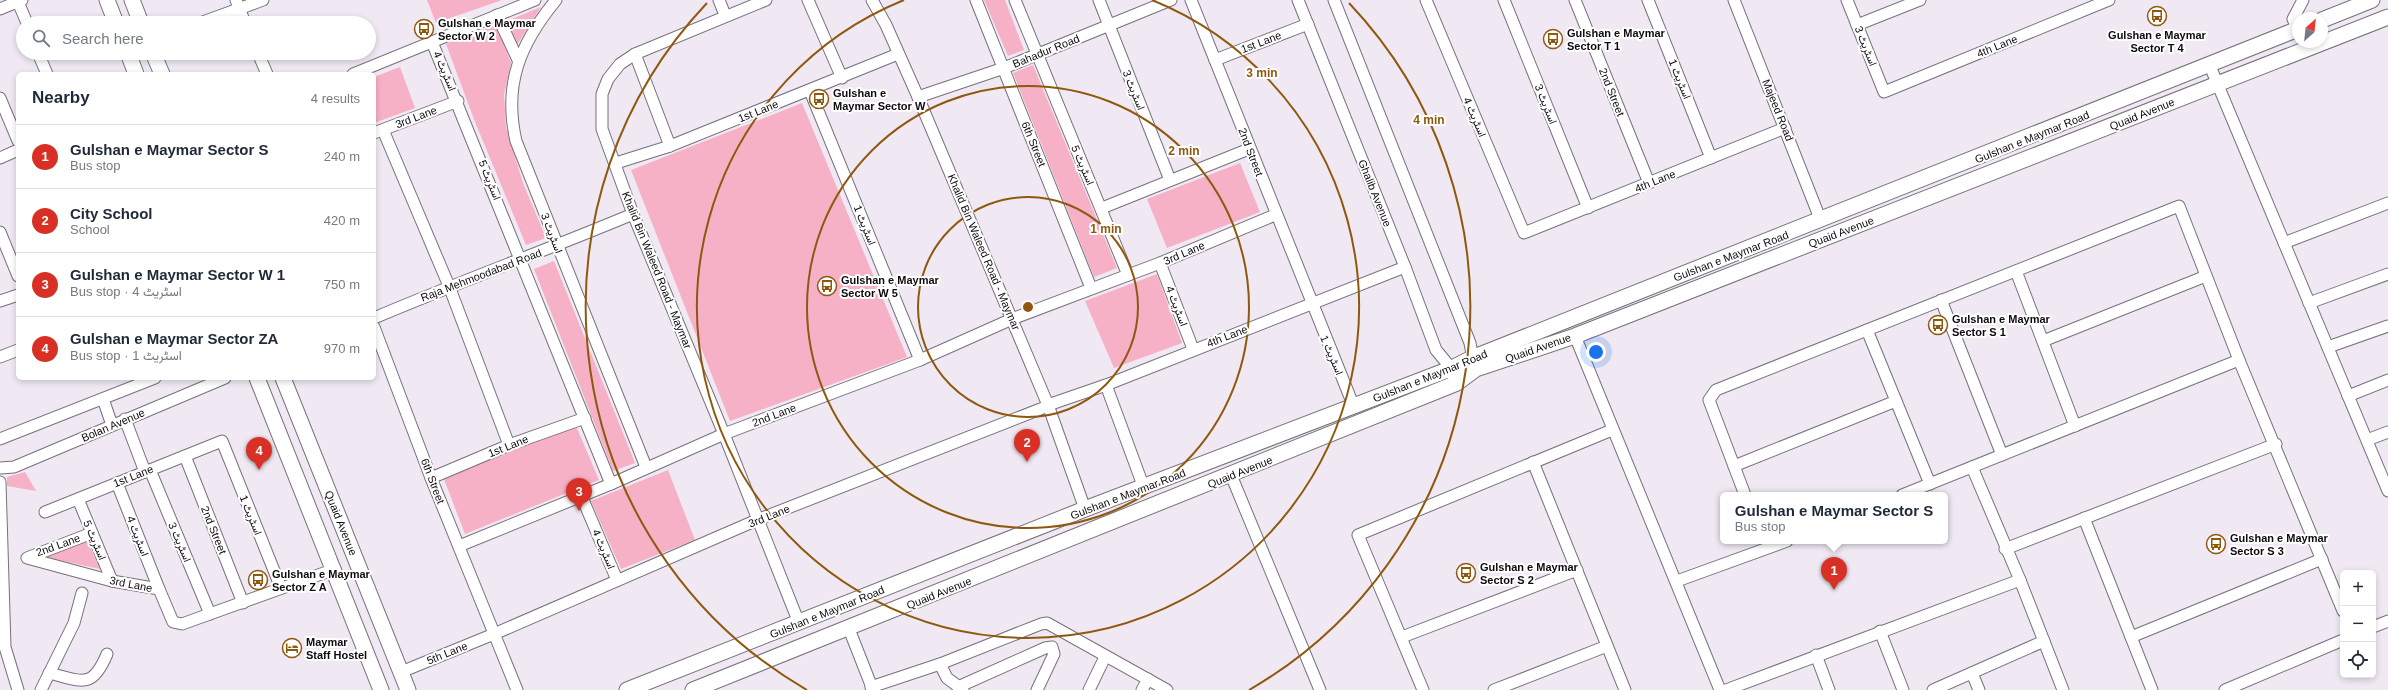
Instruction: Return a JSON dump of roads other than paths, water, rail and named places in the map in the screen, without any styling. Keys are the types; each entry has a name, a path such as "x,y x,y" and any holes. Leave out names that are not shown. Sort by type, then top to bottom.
{"main road":[{"path":"107,0 113,16"},
{"path":"132,0 138,16"},
{"path":"2328,18 2372,0"},
{"name":"Quaid Avenue","path":"693,690 849,629 1457,383 1474,364 1574,336 2388,16"},
{"name":"Gulshan e Maymar Road","path":"628,690 1085,509 1144,488 1450,369 1474,364 1821,221 2210,66 2292,32"},
{"path":"131,60 135,72"},
{"path":"156,60 161,72"},
{"name":"Quaid Avenue","path":"259,380 335,569 381,690"},
{"name":"Quaid Avenue","path":"283,380 408,690"}],"street":[{"path":"214,16 237,4 263,0"},
{"path":"358,72 535,0"},
{"name":"اسٹریٹ 3","path":"556,0 529,37 518,60 511,118 516,141 646,467"},
{"path":"719,0 725,16"},
{"name":"Khalid Bin Waleed Road - Maymar","path":"766,0 635,54 620,64 608,79 602,94 602,129 616,163 633,214 724,434 798,623"},
{"path":"808,0 842,78"},
{"name":"Khalid Bin Waleed Road - Maymar","path":"872,0 886,25 918,97 1012,319 1048,406 1085,509"},
{"name":"6th Street","path":"976,0 1091,288"},
{"path":"1015,0 1037,55"},
{"name":"اسٹریٹ 3","path":"1099,0 1170,180"},
{"name":"Bahadur Road","path":"918,97 1004,68 1171,0"},
{"name":"2nd Street","path":"1191,0 1311,303"},
{"name":"Ghalib Avenue","path":"1298,0 1405,267 1436,350 1450,369 1457,383"},
{"path":"1334,0 1470,343 1474,364"},
{"name":"اسٹریٹ 4","path":"1426,0 1524,233"},
{"name":"اسٹریٹ 3","path":"1504,0 1588,208"},
{"name":"2nd Street","path":"1575,0 1648,183"},
{"name":"اسٹریٹ 1","path":"1648,0 1711,158"},
{"name":"Majeed Road","path":"1734,0 1821,221"},
{"name":"اسٹریٹ 3","path":"1847,0 1884,92"},
{"path":"1857,25 1920,0"},
{"name":"4th Lane","path":"1884,92 2109,0"},
{"path":"2297,12 2303,0"},
{"path":"0,9 20,1 24,16"},
{"path":"237,4 243,16"},
{"path":"497,15 518,60"},
{"name":"1st Lane","path":"1215,60 1308,24"},
{"name":"اسٹریٹ 4","path":"432,42 458,101"},
{"path":"635,54 670,146"},
{"name":"1st Lane","path":"616,163 670,146 842,78 898,54"},
{"name":"اسٹریٹ 5","path":"1037,55 1102,208 1128,275"},
{"path":"41,60 45,72"},
{"path":"261,60 266,72"},
{"path":"2210,66 2366,440 2387,485"},
{"name":"اسٹریٹ 1","path":"810,90 920,360"},
{"path":"0,98 16,137"},
{"name":"اسٹریٹ 5","path":"458,101 522,259"},
{"name":"3rd Lane","path":"379,132 458,101"},
{"name":"4th Lane","path":"1524,233 1785,128"},
{"path":"379,132 449,286 509,445"},
{"path":"1102,208 1249,149"},
{"path":"0,158 16,151"},
{"path":"2284,243 2388,203"},
{"path":"1744,492 1709,400 1716,390 2179,206 2239,360 2276,444 2341,606"},
{"name":"Raja Mehmoodabad Road","path":"376,317 449,286 557,246 633,214"},
{"name":"3rd Lane","path":"1091,288 1160,263 1276,215"},
{"path":"0,232 16,271"},
{"path":"522,259 611,484"},
{"name":"اسٹریٹ 4","path":"1160,263 1193,349"},
{"name":"4th Lane","path":"1048,406 1106,386 1193,349 1405,267"},
{"path":"2016,271 2075,426"},
{"path":"2309,304 2388,274"},
{"path":"2043,341 2206,276"},
{"name":"2nd Lane","path":"459,546 611,484 646,467 724,434 920,360 1012,319 1091,288"},
{"path":"0,301 16,296"},
{"path":"1941,300 2002,455"},
{"name":"اسٹریٹ 1","path":"1311,303 1354,407"},
{"path":"2328,347 2388,326"},
{"path":"1867,330 1930,484"},
{"name":"6th Street","path":"376,332 431,478 516,690"},
{"path":"1574,336 1612,430 1677,581 1720,690"},
{"path":"0,358 16,351"},
{"path":"1910,492 2239,360"},
{"path":"0,439 151,380"},
{"name":"Bolan Avenue","path":"0,468 14,467 220,380"},
{"path":"2348,396 2388,380"},
{"path":"1106,386 1144,488"},
{"path":"103,399 112,425"},
{"path":"1734,466 1896,401"},
{"name":"3rd Lane","path":"494,634 757,520 1048,406"},
{"name":"1st Lane","path":"431,478 509,445 585,418"},
{"name":"اسٹریٹ 3","path":"125,420 210,614"},
{"path":"1423,690 1358,535 1612,430"},
{"path":"2366,440 2388,432"},
{"name":"1st Lane","path":"45,512 222,441"},
{"name":"اسٹریٹ 1","path":"222,441 281,588"},
{"path":"2005,549 2276,444"},
{"name":"2nd Street","path":"185,456 243,603"},
{"path":"1533,462 1625,690"},
{"path":"1972,467 2005,549 2020,580 2063,690"},
{"path":"1231,475 1320,690"},
{"path":"0,482 2,647 18,690"},
{"name":"اسٹریٹ 4","path":"117,483 158,589"},
{"name":"اسٹریٹ 4","path":"581,495 617,580"},
{"name":"اسٹریٹ 5","path":"78,499 112,581"},
{"path":"2084,518 2152,690"},
{"name":"2nd Lane","path":"28,559 28,556 92,533"},
{"path":"1677,581 1764,545"},
{"name":"3rd Lane","path":"28,559 112,581 158,589 173,622 182,624 335,569"},
{"path":"2132,637 2322,559"},
{"path":"1402,637 1577,570"},
{"path":"1726,690 1880,631 2020,580"},
{"path":"41,690 74,623 82,593"},
{"path":"2376,626 2388,620"},
{"path":"849,629 872,688 940,664 1041,624 1051,625 1167,690"},
{"path":"1880,631 1903,690"},
{"name":"5th Lane","path":"401,672 494,634"},
{"path":"1933,690 2044,641"},
{"path":"2224,690 2340,641"},
{"path":"1494,690 1607,646"},
{"path":"940,664 947,678 960,688 1045,648 1052,647 1054,654 1037,690"},
{"path":"49,673 77,680 89,680 100,672 108,654"},
{"path":"1816,655 1829,690"},
{"path":"1089,690 1106,657"},
{"path":"1972,673 1979,690"},
{"path":"1142,690 1148,679"}],"place":[{"name":"Gulshan e Maymar Sector T 4","path":"2157,16"},
{"name":"Gulshan e Maymar Sector W 2","path":"424,29"},
{"name":"Gulshan e Maymar Sector T 1","path":"1553,39"},
{"name":"Gulshan e Maymar Sector W","path":"819,99"},
{"name":"Gulshan e Maymar Sector W 5","path":"827,286"},
{"name":"Gulshan e Maymar Sector S 1","path":"1938,325"},
{"name":"City School","path":"1027,462"},
{"name":"Gulshan e Maymar Sector ZA","path":"259,470"},
{"name":"Gulshan e Maymar Sector W 1","path":"579,511"},
{"name":"Gulshan e Maymar Sector S 3","path":"2216,544"},
{"name":"Gulshan e Maymar Sector S 2","path":"1466,573"},
{"name":"Gulshan e Maymar Sector Z A","path":"258,580"},
{"name":"Gulshan e Maymar Sector S","path":"1834,590"},
{"name":"Maymar Staff Hostel","path":"292,648"}]}
